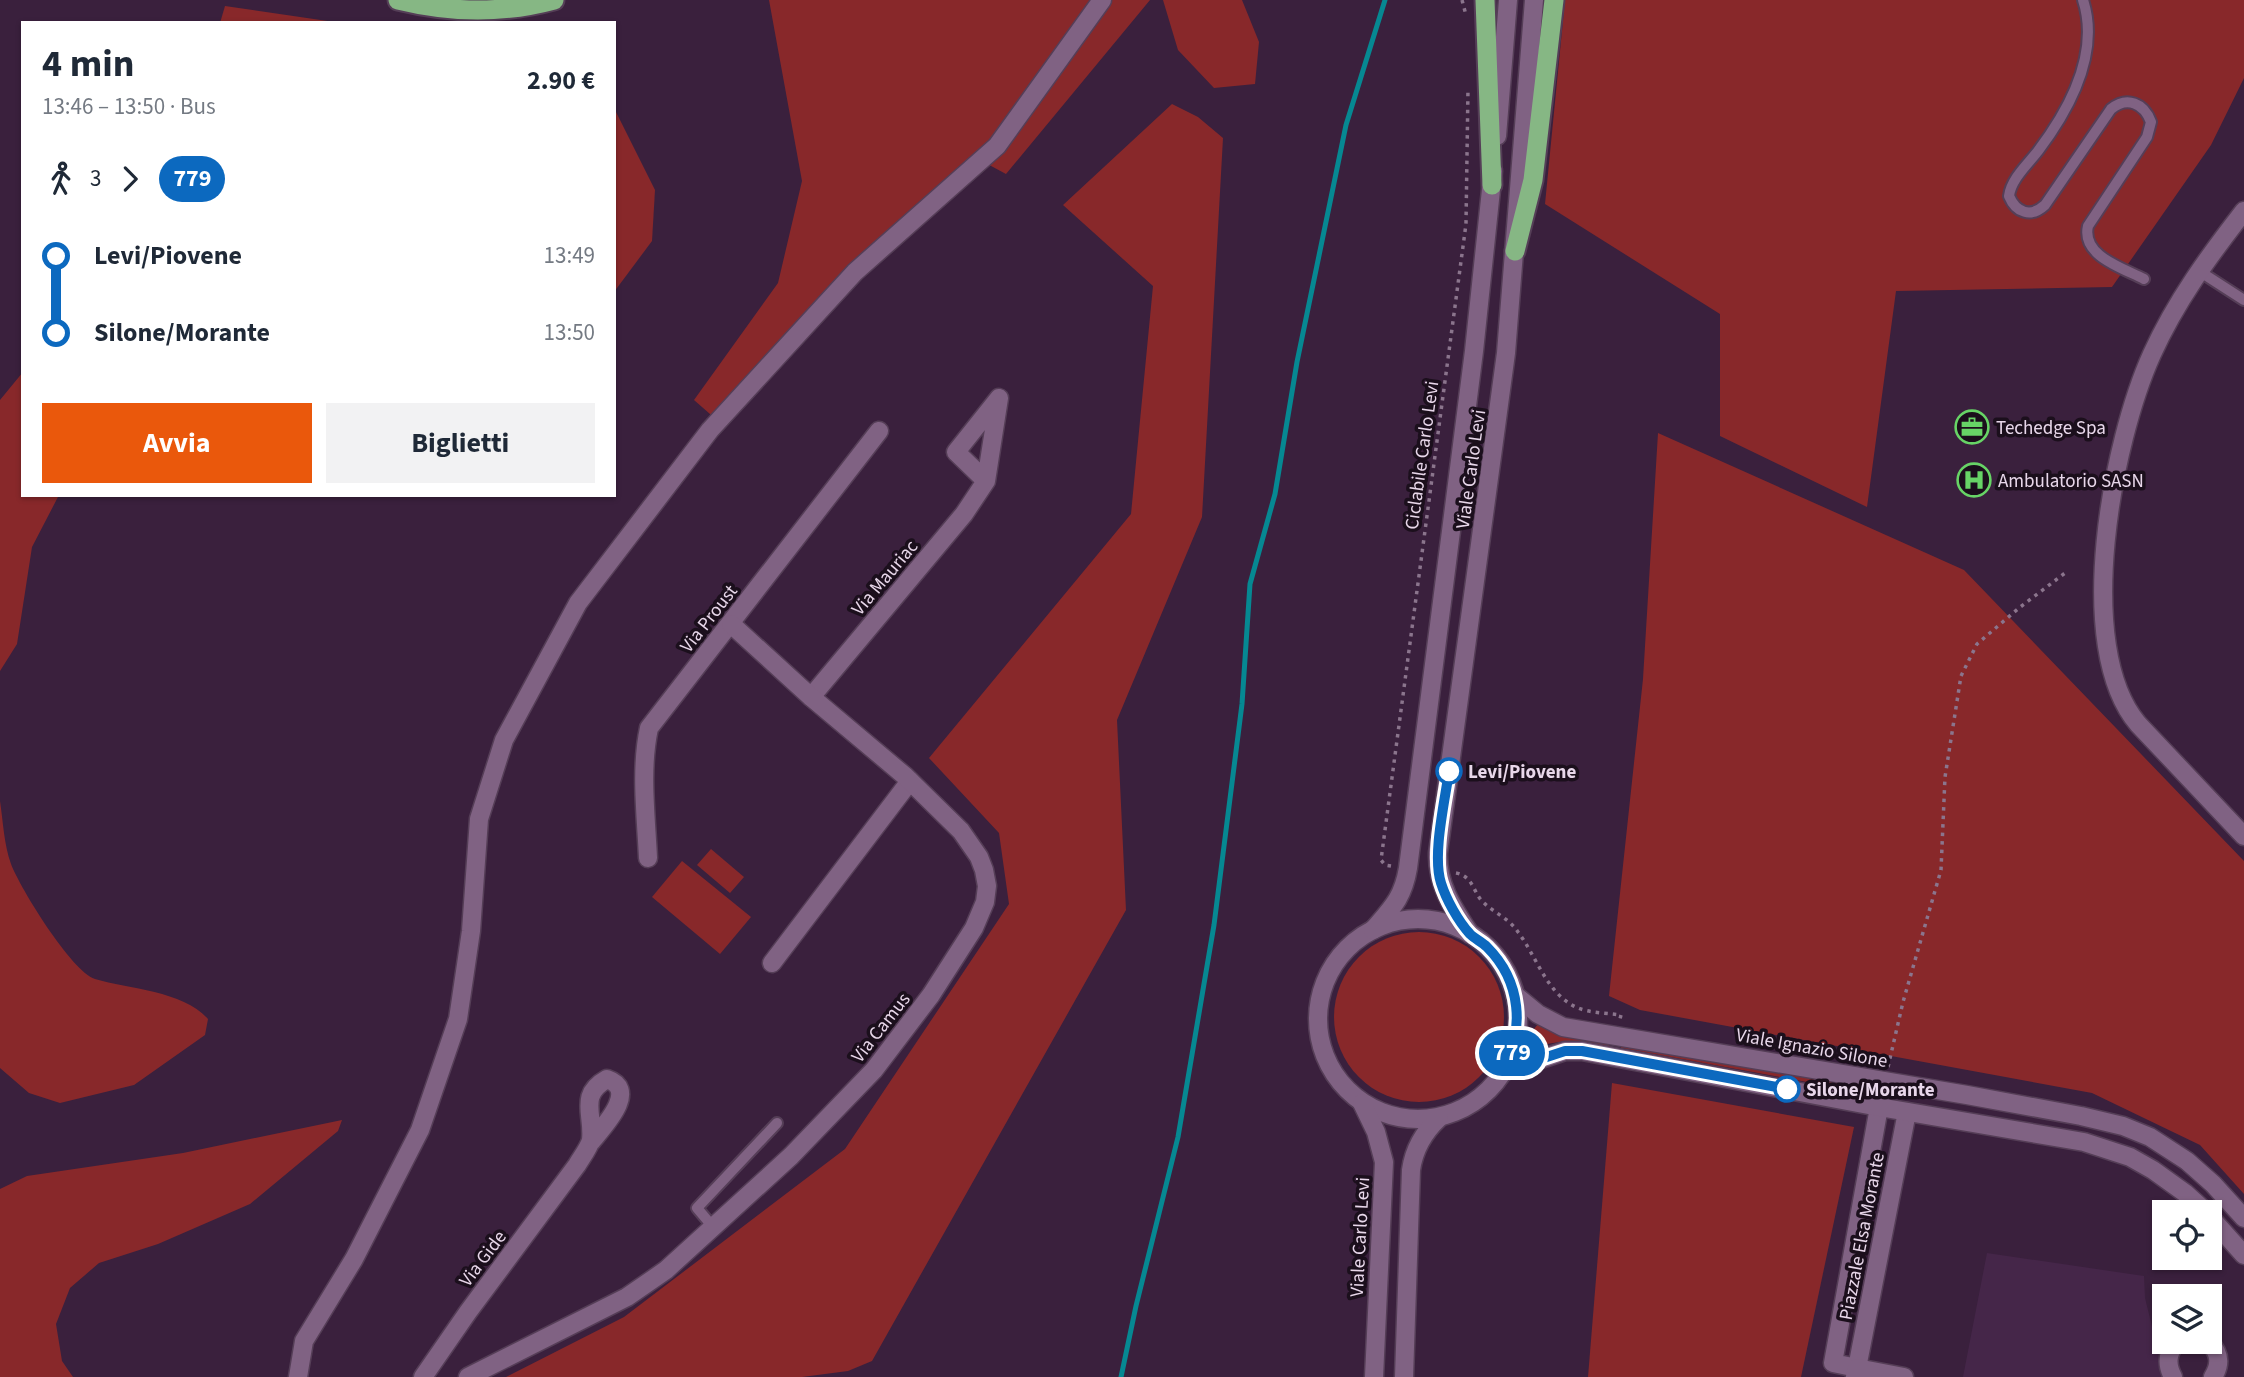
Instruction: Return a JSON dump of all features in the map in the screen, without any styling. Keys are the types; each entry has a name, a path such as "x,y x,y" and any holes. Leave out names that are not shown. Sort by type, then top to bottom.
{"highway":[{"path":"398,0 440,8 485,11 510,10 554,0"},
{"path":"1485,0 1492,186"},
{"path":"1515,251 1534,180 1554,0"}],"street":[{"path":"298,1377 304,1341 354,1259 420,1130 458,1020 471,931 479,819 504,740 578,603 710,430 855,272 997,146 1102,0"},
{"name":"Viale Carlo Levi","path":"1373,930 1399,901 1405,887 1408,868 1474,351 1508,0"},
{"name":"Viale Carlo Levi","path":"1470,934 1443,890 1438,872 1438,853 1501,395 1534,0"},
{"path":"2244,211 2199,271 2173,312 2151,356 2122,443 2105,561 2104,596 2106,645 2115,684 2133,718 2244,836"},
{"name":"Via Proust","path":"648,858 644,782 649,728 879,431"},
{"name":"Via Mauriac","path":"811,697 964,514 986,481"},
{"name":"Via Camus","path":"468,1377 627,1297 666,1270 791,1156 874,1070 931,995 974,928 985,902 987,886 979,857 961,831 910,781 811,697 731,624"},
{"path":"772,963 910,781"},
{"path":"1412,919 1432,920 1452,925 1470,934 1498,960 1515,995 1518,1018 1516,1042 1504,1071 1479,1099 1460,1111 1439,1118 1412,1120 1386,1115 1362,1102 1346,1089 1333,1072 1324,1054 1319,1033 1321,992 1335,964 1355,941 1392,923 1412,919"},
{"name":"Viale Ignazio Silone","path":"1515,995 1538,1014 1563,1027 1979,1097 2123,1126 2150,1137 2187,1161 2213,1184 2244,1218"},
{"path":"1504,1071 1565,1051 1582,1051 1879,1107 2057,1136 2130,1157 2153,1170 2193,1200"},
{"name":"Viale Carlo Levi","path":"1362,1102 1376,1132 1384,1162 1374,1377"},
{"name":"Piazzale Elsa Morante","path":"1879,1107 1832,1370 1903,1377"},
{"name":"Piazzale Elsa Morante","path":"1856,1372 1907,1112"},
{"path":"1404,1377 1411,1170 1422,1140 1439,1118"},
{"name":"Via Gide","path":"423,1377 591,1142"},
{"path":"2222,1230 2244,1255"},
{"path":"2169,1354 2168,1368 2173,1377"},
{"path":"2213,1377 2219,1360 2218,1354"}],"lane":[{"path":"2083,0 2088,30 2079,76 2059,120 2013,183 2009,196 2019,210 2029,213 2038,211 2045,205 2110,109 2124,102 2143,108 2151,122 2147,136 2088,226 2087,237 2097,254 2144,279"},
{"path":"2199,271 2244,300"},
{"path":"713,1227 697,1208 777,1123"}],"path":[{"name":"Ciclabile Carlo Levi","path":"1393,867 1385,865 1381,860 1466,224 1469,79"},
{"path":"1887,1070 1903,1002 1941,870 1945,777 1961,676 1978,644 2065,573"},
{"path":"1454,873 1467,878 1480,899 1516,928 1560,997 1578,1008 1621,1015"}],"shaded area":[{"path":"769,0 1150,0 1006,174 980,160 893,238 718,421 694,400 778,283 802,181"},
{"path":"1163,0 1242,0 1259,42 1255,84 1214,88 1178,50"},
{"path":"1565,0 2244,0 2244,78 2211,145 2112,287 1896,291 1867,507 1720,436 1720,314 1545,204"},
{"path":"225,6 327,21 221,21"},
{"path":"1172,104 1198,117 1223,138 1202,517 1117,720 1126,910 872,1361 848,1371 802,1377 506,1377 624,1317 845,1149 1009,904 999,833 929,758 1131,514 1153,286 1063,205"},
{"path":"616,112 655,190 652,241 616,289"},
{"path":"21,374 21,497 58,497 32,547 17,644 0,671 0,400"},
{"path":"1658,433 1964,570 2244,861 2244,1194 2200,1145 2092,1093 1640,1010 1609,996 1643,679"},
{"path":"0,801 7,849 16,876 35,909 73,961 95,979 171,997 185,1002 208,1019 205,1035 134,1085 60,1103 29,1093 0,1068"},
{"path":"711,849 744,877 730,893 697,865"},
{"path":"682,861 751,917 720,954 652,897"},
{"path":"1419,932 1452,938 1479,957 1498,984 1504,1017 1498,1050 1479,1077 1452,1096 1419,1102 1386,1096 1359,1077 1340,1050 1334,1017 1340,984 1359,957 1386,938"},
{"path":"1538,1024 1553,1030 1611,1042 1609,1046 1566,1041 1534,1046 1534,1029"},
{"path":"1621,1044 1851,1085 1851,1090 1621,1048"},
{"path":"1612,1083 1854,1127 1801,1377 1588,1377"},
{"path":"342,1120 338,1131 250,1204 158,1244 99,1263 70,1288 56,1324 62,1361 73,1377 0,1377 0,1189 27,1176 183,1153"},
{"path":"1987,1253 2144,1276 2145,1298 2152,1326 2152,1354 2159,1354 2168,1377 1963,1377"}],"waterway":[{"path":"1121,1377 1178,1137 1214,925 1242,704 1250,584 1275,494 1297,362 1346,125 1385,0"}],"bus line":[{"name":"779","path":"1449,771 1438,872 1447,898 1470,934 1498,960 1515,995 1518,1018 1516,1042 1504,1071 1565,1051 1582,1051 1787,1089"}],"place":[{"name":"Techedge Spa","path":"1972,427"},
{"name":"Ambulatorio SASN","path":"1974,480"},
{"name":"Levi/Piovene","path":"1449,771"},
{"name":"Silone/Morante","path":"1787,1089"}]}
